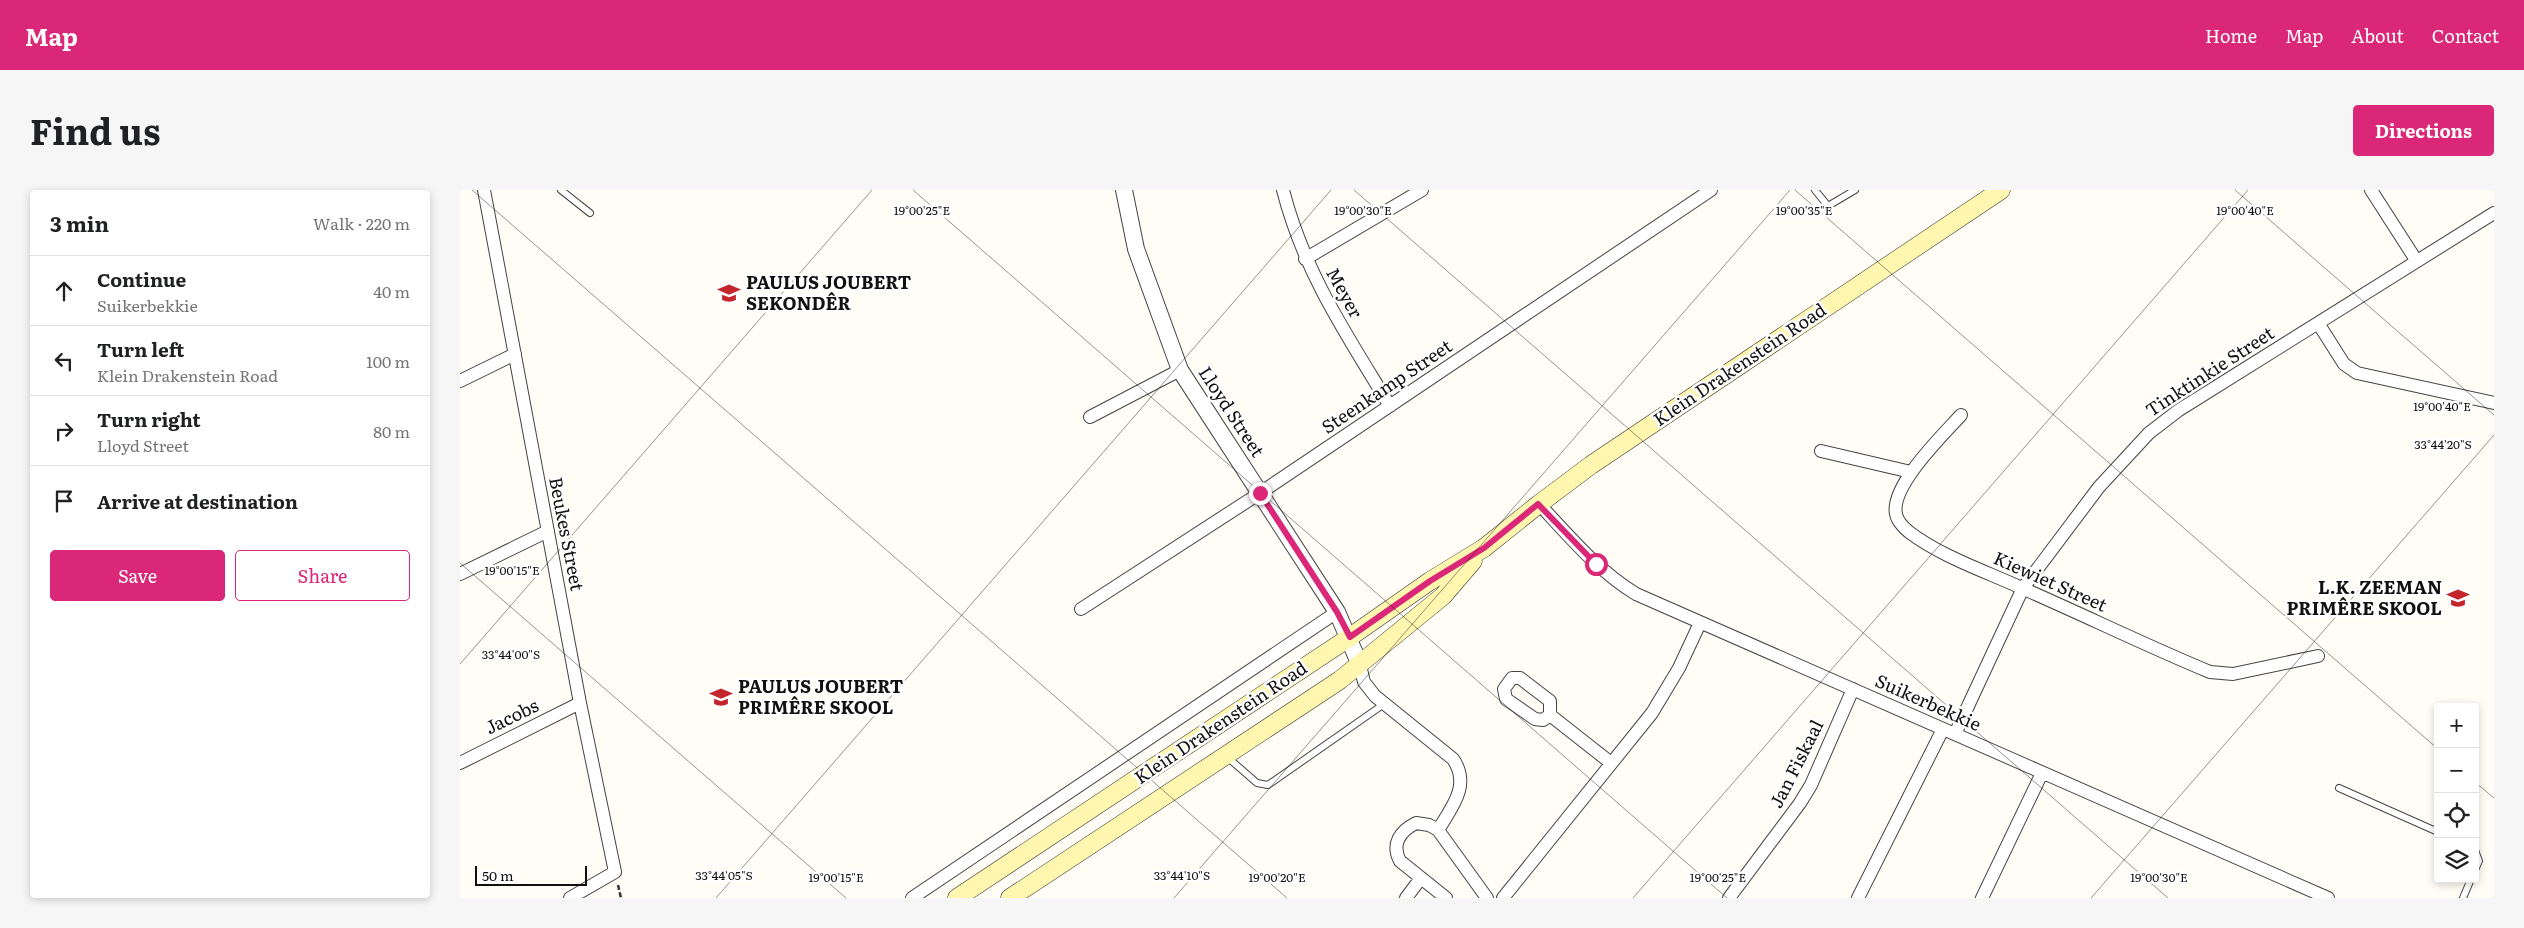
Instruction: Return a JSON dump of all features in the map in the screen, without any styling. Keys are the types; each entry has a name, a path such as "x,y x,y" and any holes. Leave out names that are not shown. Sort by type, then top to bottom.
{"main road":[{"name":"Klein Drakenstein Road","path":"957,898 1350,637 1430,581 1484,548 1538,504 1591,465 2001,190"},
{"name":"Klein Drakenstein Road","path":"1010,898 1360,665 1442,596 1484,548"}],"street":[{"name":"Beukes Street","path":"484,190 580,703 616,872 570,898"},
{"name":"Lloyd Street","path":"1124,190 1136,249 1180,370 1337,612 1350,637 1360,665"},
{"name":"Meyer","path":"1284,190 1293,228 1306,259 1334,313 1390,406"},
{"path":"1306,259 1422,190"},
{"name":"Steenkamp Street","path":"1080,609 1260,493 1711,190"},
{"path":"2371,190 2416,260"},
{"name":"Tinktinkie Street","path":"1858,898 1949,731 2023,588 2099,487 2149,433 2179,410 2416,260 2494,213"},
{"path":"2318,323 2344,364 2357,373 2494,403"},
{"path":"460,381 515,354"},
{"path":"1090,417 1180,370"},
{"name":"Kiewiet Street","path":"1961,416 1911,472 1895,505 1899,523 1909,532 1960,561 2210,672 2233,674 2318,656"},
{"path":"1821,451 1911,472"},
{"name":"Suikerbekkie","path":"1538,504 1616,582 1636,594 2328,898"},
{"path":"460,574 548,531"},
{"path":"912,898 1337,612"},
{"path":"1503,898 1664,695 1700,623"},
{"path":"1360,665 1364,682 1384,704 1452,759 1459,768 1462,776 1461,786 1455,802 1438,830"},
{"name":"Jan Fiskaal","path":"1729,898 1800,803 1811,785 1853,688"},
{"name":"Jacobs","path":"460,763 580,703"},
{"path":"1550,715 1611,763"},
{"path":"1982,898 2042,773"},
{"path":"1446,898 1400,861 1396,853 1397,842 1401,834 1416,822 1429,824 1438,830 1487,898"},
{"path":"1406,898 1421,878"}],"lane":[{"path":"561,190 590,213"},
{"path":"1815,190 1828,206 1855,190"},
{"path":"1226,755 1258,783 1268,785 1384,704"},
{"path":"2339,788 2434,830"},
{"path":"2463,898 2469,883"}],"place":[{"name":"PAULUS JOUBERT SEKONDÊR","path":"729,293"},
{"name":"L.K. ZEEMAN PRIMÊRE SKOOL","path":"2458,598"},
{"name":"PAULUS JOUBERT PRIMÊRE SKOOL","path":"721,697"}],"route":[{"path":"1260,493 1337,612 1350,637 1430,581 1484,548 1538,504 1596,564"}]}
